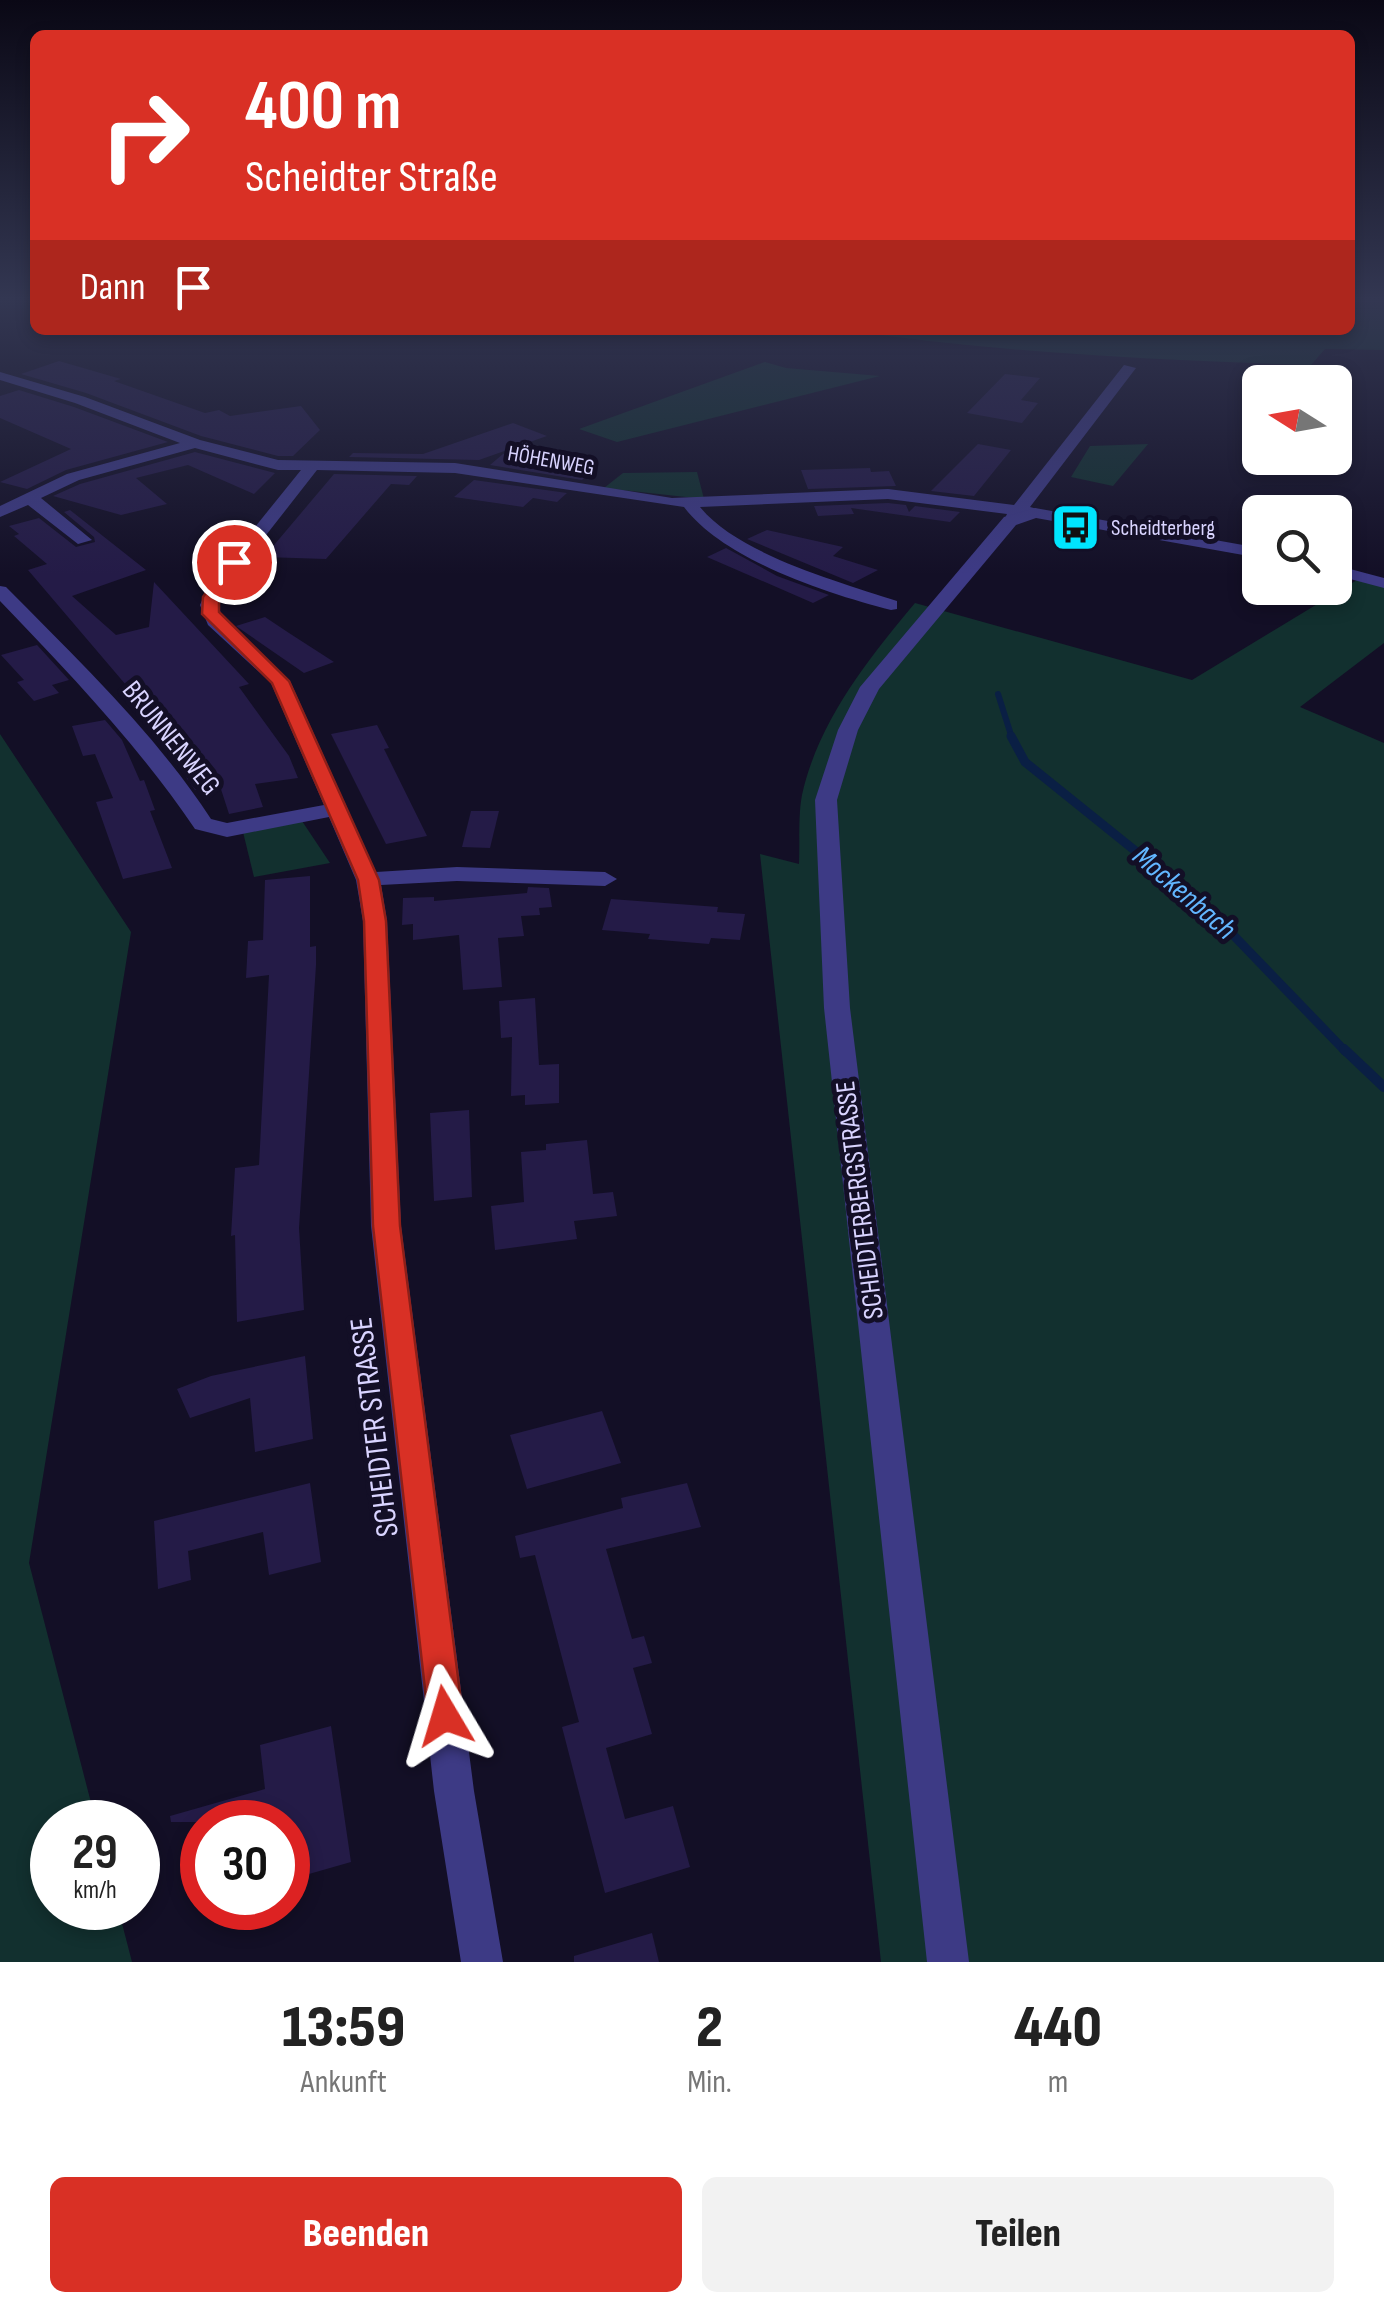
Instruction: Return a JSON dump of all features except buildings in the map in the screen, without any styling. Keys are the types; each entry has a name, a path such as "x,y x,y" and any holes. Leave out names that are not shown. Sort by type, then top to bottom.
{"street":[{"name":"HÖHENWEG","path":"52,392 195,443 266,462 312,467 455,468 689,504 888,494 1242,549"},
{"name":"SCHEIDTERBERGSTRASSE","path":"948,1962 838,1008 826,800 848,730 870,687 940,602 1022,515 1112,392"},
{"path":"0,512 73,477 195,443"},
{"name":"SCHEIDTER STRASSE","path":"312,467 225,575 209,605 215,621 280,681 368,880 375,921 386,1226 452,1772 482,1962"},
{"path":"29,497 84,540"},
{"path":"689,504 705,525 802,574 891,605"},
{"path":"1352,575 1384,583"},
{"name":"BRUNNENWEG","path":"0,591 117,711 174,779 203,824 227,830 335,808"},
{"path":"368,880 418,872 604,879"}],"green space":[{"path":"683,392 818,392 617,442 579,429"},
{"path":"1148,444 1113,486 1071,477 1090,446"},
{"path":"697,472 704,499 604,488 623,473"},
{"path":"1357,580 1384,587 1384,643 1300,707 1384,743 1384,1962 881,1962 760,854 799,864 802,795 820,742 863,669 915,603 1192,680 1316,605 1352,605 1352,583"},
{"path":"0,734 131,932 29,1563 90,1800 30,1800 30,1930 124,1930 132,1962 0,1962"},
{"path":"302,821 330,863 254,877 243,832"}],"waterway":[{"name":"Mockenbach","path":"998,694 1012,738"},
{"name":"Mockenbach","path":"1012,738 1025,762 1210,911 1346,1052"},
{"name":"Mockenbach","path":"1344,1049 1384,1087"}],"place":[{"name":"Scheidterberg","path":"1076,528"}],"route":[{"path":"234,562 215,588 210,614 280,681 368,880 375,921 386,1226 445,1716"}]}
